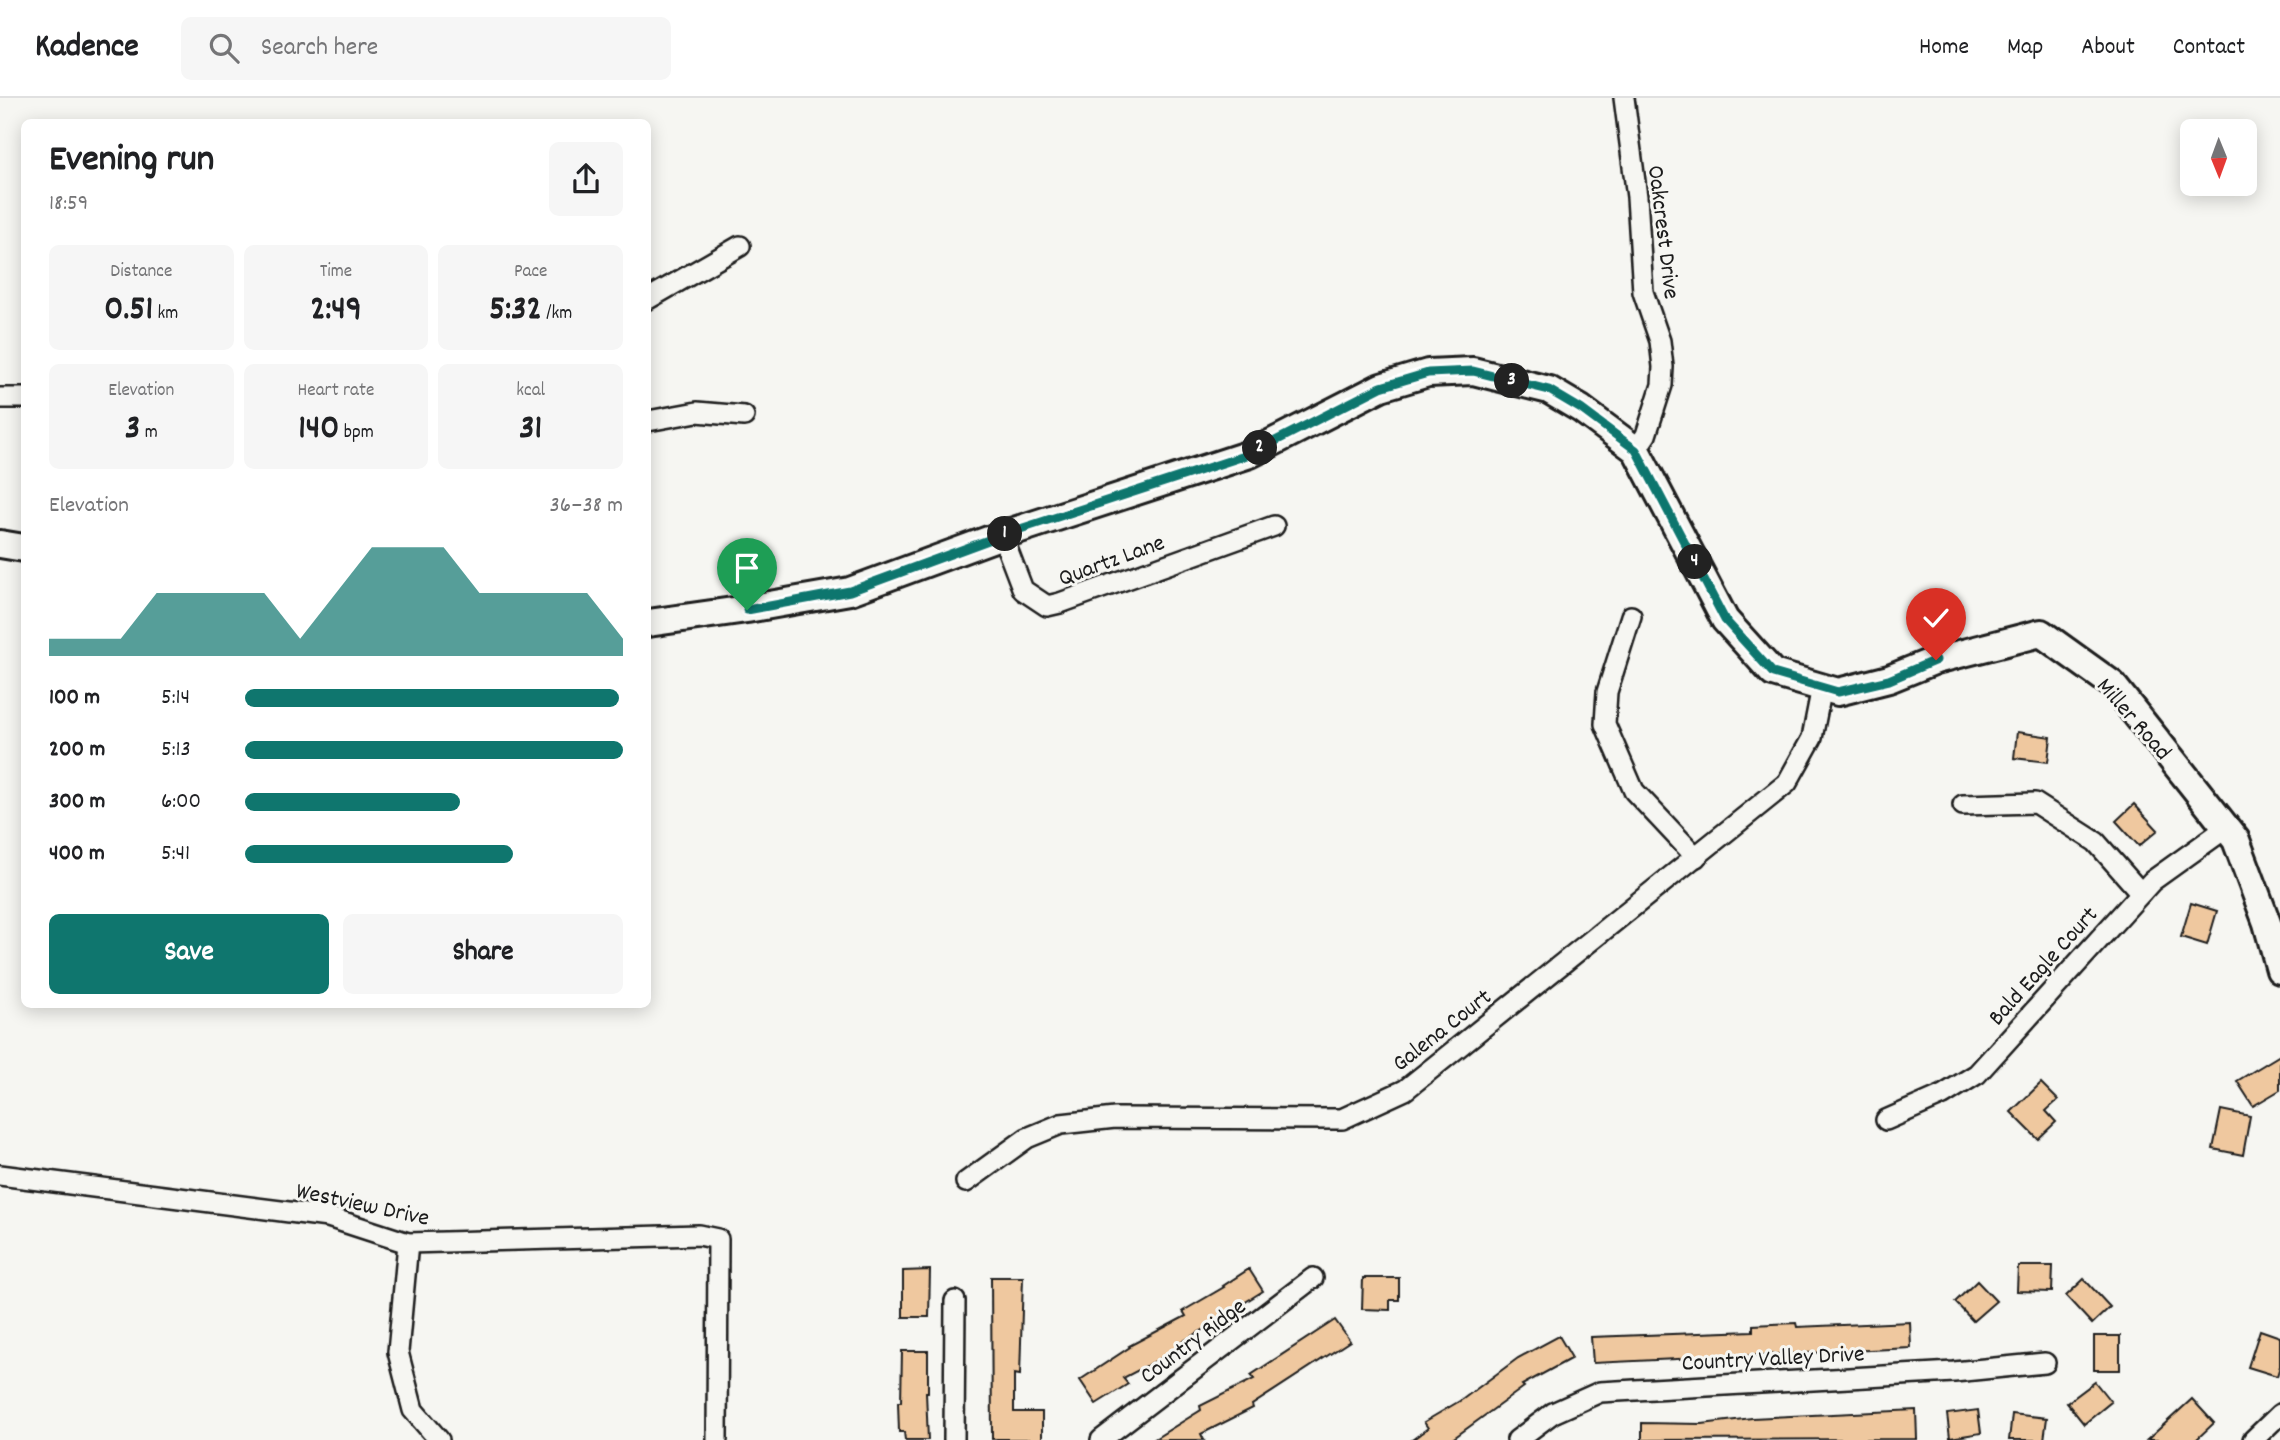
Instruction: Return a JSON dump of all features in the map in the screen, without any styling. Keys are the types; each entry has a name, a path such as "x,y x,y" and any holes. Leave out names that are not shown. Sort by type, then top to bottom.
{"street":[{"name":"Oakcrest Drive","path":"1624,98 1637,197 1643,292 1660,341 1663,368 1662,385 1646,435 1636,450"},
{"path":"651,297 740,246"},
{"name":"Miller Road","path":"651,623 747,610 850,591 1002,535 1250,454 1381,387 1428,373 1473,371 1549,390 1581,409 1636,450 1725,620 1773,673 1838,692 1889,680 1936,660 2041,633 2112,684 2236,840 2267,923 2280,970"},
{"path":"0,398 21,398"},
{"path":"651,420 697,412 744,416"},
{"name":"Quartz Lane","path":"1002,535 1023,590 1047,606 1274,526"},
{"path":"0,544 21,548"},
{"path":"1631,616 1607,692 1605,724 1634,791 1696,857"},
{"name":"Galena Court","path":"966,1182 1027,1138 1061,1124 1115,1118 1342,1119 1405,1090 1787,783 1812,738 1822,687"},
{"path":"1963,805 2035,803 2096,842 2141,893"},
{"name":"Bald Eagle Court","path":"1886,1120 1943,1096 1977,1073 2152,881 2226,828"},
{"name":"Westview Drive","path":"0,1175 328,1217 408,1243 699,1235 718,1239 717,1440"},
{"path":"408,1243 398,1352 413,1410 439,1440"},
{"name":"Country Ridge","path":"1101,1440 1313,1278"},
{"path":"954,1440 955,1301"},
{"name":"Country Valley Drive","path":"1517,1440 1553,1413 1600,1392 1954,1372 2045,1363"},
{"path":"2252,1440 2280,1414"}],"building":[{"path":"2017,732 2051,737 2048,762 2014,758"},
{"path":"2134,804 2158,830 2139,846 2116,821"},
{"path":"2191,903 2217,911 2207,945 2181,937"},
{"path":"2280,1055 2280,1090 2253,1106 2237,1081"},
{"path":"2041,1083 2058,1100 2046,1111 2056,1122 2038,1139 2011,1112"},
{"path":"2221,1110 2250,1116 2243,1155 2213,1149"},
{"path":"2018,1266 2053,1266 2052,1292 2017,1291"},
{"path":"1249,1269 1263,1291 1223,1316 1224,1318 1180,1343 1183,1347 1123,1378 1128,1384 1096,1404 1080,1380 1129,1346 1186,1316 1183,1311"},
{"path":"930,1270 929,1317 903,1317 903,1271"},
{"path":"991,1277 1023,1277 1020,1375 1014,1374 1014,1412 1042,1412 1042,1439 992,1439"},
{"path":"1363,1278 1399,1278 1399,1300 1390,1300 1390,1310 1362,1309"},
{"path":"2084,1279 2110,1307 2092,1324 2066,1296"},
{"path":"1977,1281 1996,1301 1973,1321 1955,1302"},
{"path":"1335,1320 1350,1341 1252,1405 1253,1408 1201,1434 1204,1440 1153,1440 1201,1410 1200,1406 1254,1379 1251,1375"},
{"path":"1910,1322 1911,1348 1593,1363 1591,1337 1753,1331 1753,1325 1796,1323 1797,1327"},
{"path":"2260,1330 2280,1337 2280,1366 2277,1376 2248,1367"},
{"path":"1559,1336 1572,1358 1522,1385 1524,1387 1451,1440 1412,1440 1428,1428 1424,1422 1463,1399 1518,1358"},
{"path":"2094,1336 2120,1336 2120,1370 2094,1370"},
{"path":"902,1351 928,1351 928,1440 905,1440 904,1432 899,1432 898,1402 901,1402"},
{"path":"2095,1382 2111,1402 2084,1424 2067,1403"},
{"path":"2192,1399 2214,1423 2196,1440 2147,1440"},
{"path":"1916,1410 1917,1439 1642,1440 1642,1423 1702,1424 1752,1418"},
{"path":"1978,1410 1981,1433 1950,1438 1947,1414"},
{"path":"2012,1414 2047,1418 2044,1440 2009,1440"}],"route":[{"path":"747,610 850,591 1002,535 1250,454 1381,387 1428,373 1473,371 1549,390 1581,409 1636,450 1725,620 1773,673 1838,692 1889,680 1936,660"}]}
